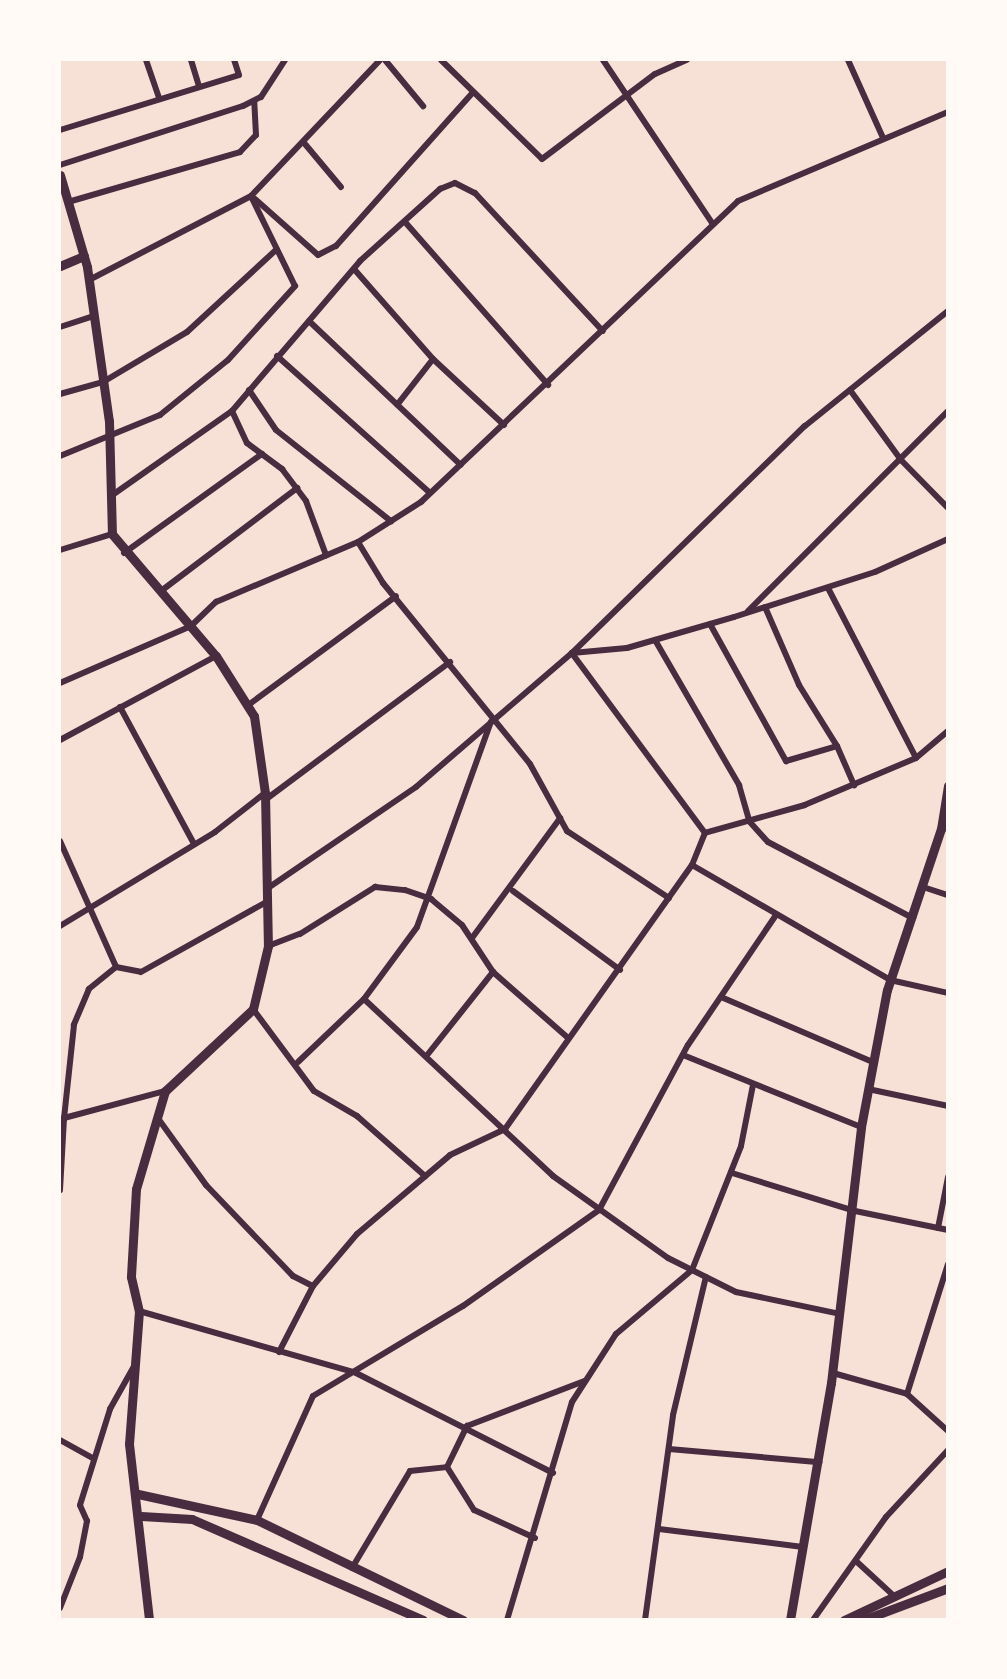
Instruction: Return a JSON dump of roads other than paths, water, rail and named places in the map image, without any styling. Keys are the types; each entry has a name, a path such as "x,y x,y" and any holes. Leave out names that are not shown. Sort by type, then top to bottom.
{"main road":[{"path":"60,175 89,280 109,437 112,534 124,553 216,656 247,706 265,796 268,946 253,1009 165,1091 136,1189 131,1277 139,1311 129,1444 141,1516 149,1619"},
{"path":"60,267 84,256"},
{"path":"790,1619 833,1373 855,1211 861,1127 873,1062 890,980 923,887 947,786"},
{"path":"138,1494 257,1520 352,1568 463,1619"},
{"path":"141,1516 192,1519 422,1619"},
{"path":"844,1619 947,1571"},
{"path":"863,1619 947,1588"}],"street":[{"path":"146,60 159,97"},
{"path":"191,60 199,86"},
{"path":"60,130 159,97 239,75 234,60"},
{"path":"60,166 254,101 285,60"},
{"path":"89,280 251,196 305,144 383,60 423,106"},
{"path":"442,60 542,159 626,94 687,60"},
{"path":"603,60 712,223"},
{"path":"848,60 883,138"},
{"path":"251,196 318,255 336,246 472,92"},
{"path":"68,202 240,152 256,135 254,101"},
{"path":"60,683 191,626 216,602 359,542 430,494 548,385 712,223 762,188 947,111"},
{"path":"305,144 341,187"},
{"path":"111,496 232,411 354,269 440,189 456,183 475,193 603,331"},
{"path":"60,456 160,415 208,376 295,286 251,196"},
{"path":"405,222 548,385"},
{"path":"60,394 103,382 187,332 277,248"},
{"path":"354,269 433,359 505,425"},
{"path":"268,888 416,787 572,653 698,524 850,390 947,311"},
{"path":"60,327 93,316"},
{"path":"309,321 461,465"},
{"path":"277,356 430,494"},
{"path":"397,405 433,359"},
{"path":"249,390 276,430 391,521"},
{"path":"850,390 901,460 947,509"},
{"path":"232,411 247,443 297,488 326,555"},
{"path":"748,611 947,411"},
{"path":"124,553 262,454"},
{"path":"160,591 297,488"},
{"path":"60,550 112,534"},
{"path":"572,653 655,640 710,624 828,588 947,539"},
{"path":"359,542 396,596 536,774 567,831 669,898"},
{"path":"828,588 916,758"},
{"path":"247,706 396,596"},
{"path":"765,607 799,685 837,746 855,785"},
{"path":"710,624 786,761 837,746"},
{"path":"655,640 739,785 749,821 768,842 802,863 913,918"},
{"path":"572,653 705,833"},
{"path":"60,740 216,656"},
{"path":"60,926 86,906 194,844 265,796 450,662"},
{"path":"120,707 194,844"},
{"path":"298,1062 364,999 431,899 491,720"},
{"path":"705,833 855,785 916,758 947,731"},
{"path":"472,938 513,891 560,817"},
{"path":"279,1352 313,1286 357,1234 450,1155 505,1129 692,865 705,833"},
{"path":"60,841 86,906 116,967"},
{"path":"692,865 890,980 947,993"},
{"path":"268,946 300,934 375,887 431,899 472,938 493,972 568,1038"},
{"path":"923,887 947,895"},
{"path":"513,891 620,970"},
{"path":"116,967 141,972 268,901"},
{"path":"257,1520 313,1396 356,1373 599,1210 683,1055 776,915"},
{"path":"60,1190 64,1118 74,1025 89,989 116,967"},
{"path":"428,1054 493,972"},
{"path":"721,997 873,1062"},
{"path":"364,999 428,1054 505,1129 599,1210 692,1270 736,1292 841,1314"},
{"path":"253,1009 298,1062 314,1091 357,1116 425,1176"},
{"path":"683,1055 861,1127"},
{"path":"507,1619 534,1538 572,1402 615,1334 692,1270 732,1173 753,1085"},
{"path":"868,1089 947,1106"},
{"path":"64,1118 165,1091"},
{"path":"156,1115 205,1185 293,1276 313,1286"},
{"path":"732,1173 855,1211 947,1230"},
{"path":"937,1228 947,1177"},
{"path":"907,1394 947,1264"},
{"path":"645,1619 668,1449 706,1277"},
{"path":"139,1311 356,1373 467,1426 552,1473"},
{"path":"60,1608 80,1557 87,1521 80,1505 94,1459 134,1366"},
{"path":"833,1373 907,1394 947,1430"},
{"path":"447,1467 467,1426 586,1380"},
{"path":"60,1440 94,1459"},
{"path":"668,1449 819,1462"},
{"path":"813,1619 886,1517 947,1450"},
{"path":"447,1467 474,1510 534,1538"},
{"path":"352,1568 410,1471 447,1467"},
{"path":"659,1529 803,1547"},
{"path":"856,1561 893,1595"}]}
